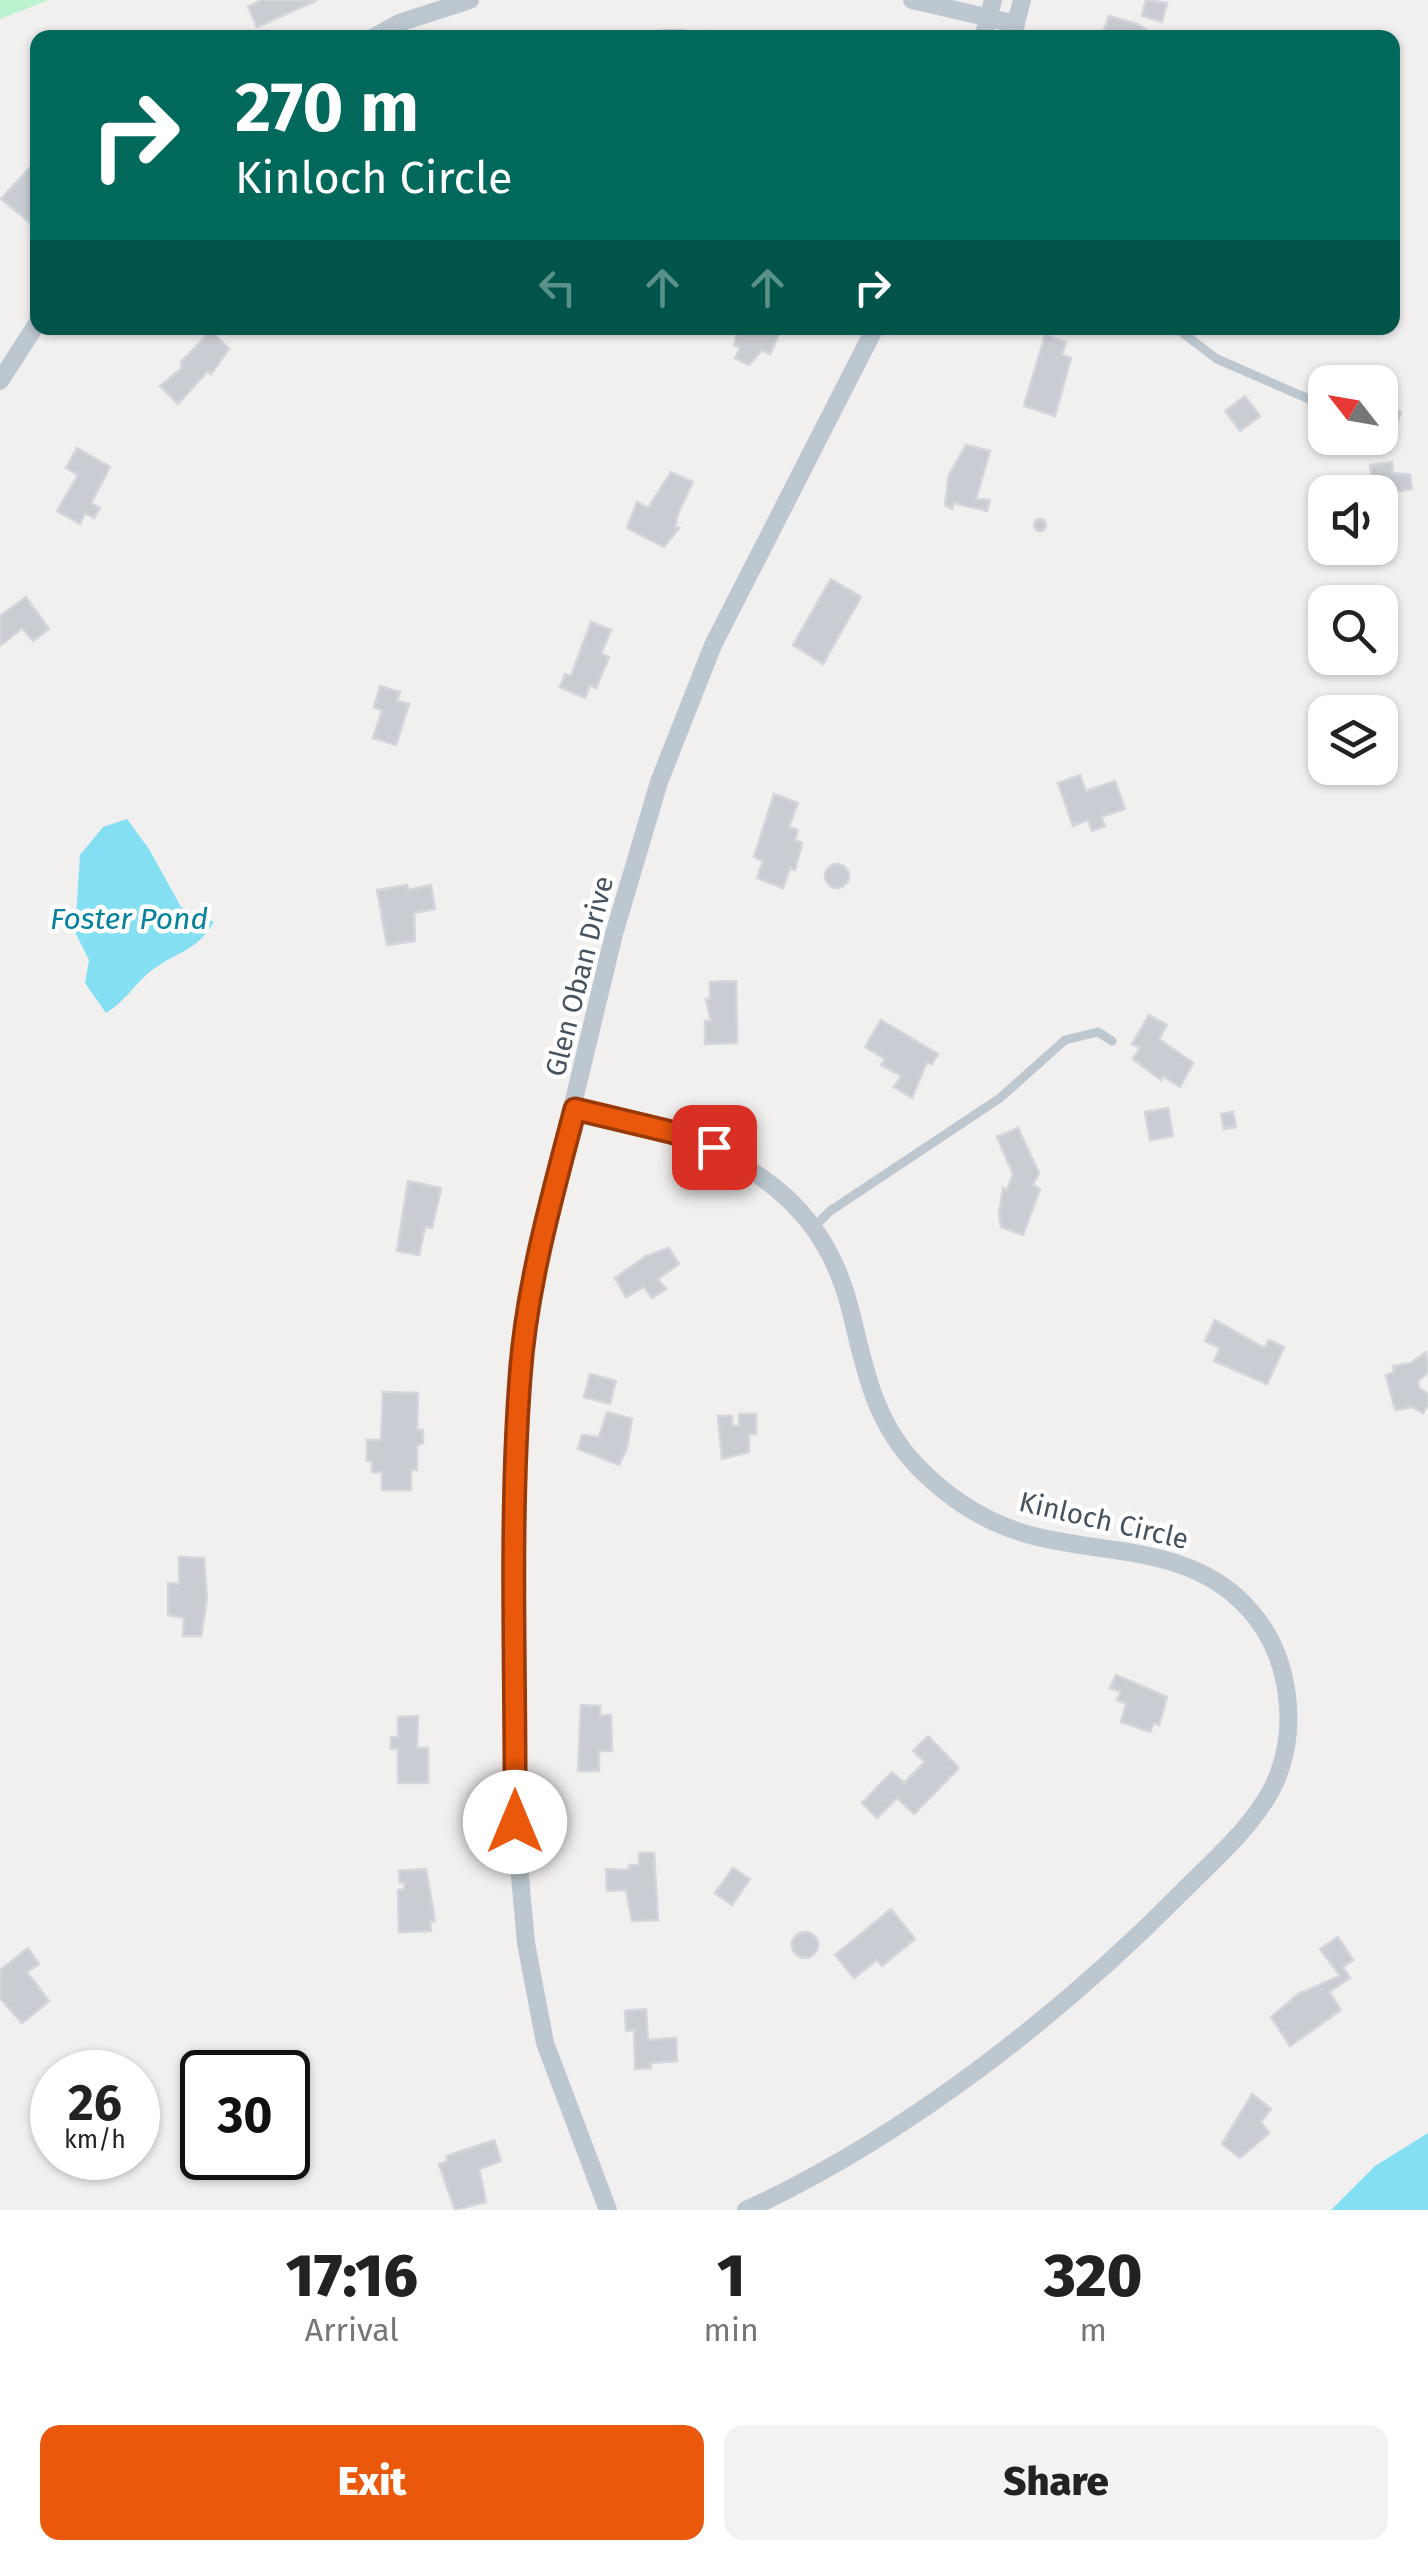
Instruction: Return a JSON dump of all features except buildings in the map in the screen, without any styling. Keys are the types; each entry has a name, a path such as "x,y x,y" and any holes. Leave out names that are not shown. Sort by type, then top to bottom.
{"street":[{"path":"386,30 470,0"},
{"path":"912,0 992,9 1013,30"},
{"path":"1014,30 1022,0"},
{"path":"0,381 30,334"},
{"name":"Glen Oban Drive","path":"608,2210 545,2042 526,1943 515,1822 514,1524 520,1375 541,1237 575,1109 614,934 660,782 713,645 871,335"},
{"name":"Kinloch Circle","path":"575,1109 671,1132 714,1147 754,1169 787,1196 812,1229 850,1307 866,1383 888,1431 914,1463 946,1494 988,1520 1030,1535 1161,1558 1204,1573 1246,1606 1274,1645 1287,1690 1288,1743 1272,1788 1243,1831 1141,1934 1050,2014 901,2122 746,2210"}],"lane":[{"path":"1185,335 1217,360 1308,399"},
{"path":"812,1229 830,1210 1000,1098 1065,1040 1098,1032 1112,1041"}],"green space":[{"path":"0,0 49,0 0,19"}],"water":[{"name":"Foster Pond","path":"127,819 149,849 181,907 214,922 192,947 156,967 106,1013 85,983 89,960 75,932 80,855 103,827"},
{"path":"1428,2133 1428,2210 1331,2210 1375,2166"}],"route":[{"path":"515,1822 514,1524 520,1375 541,1237 575,1109 671,1132 714,1147"}]}
